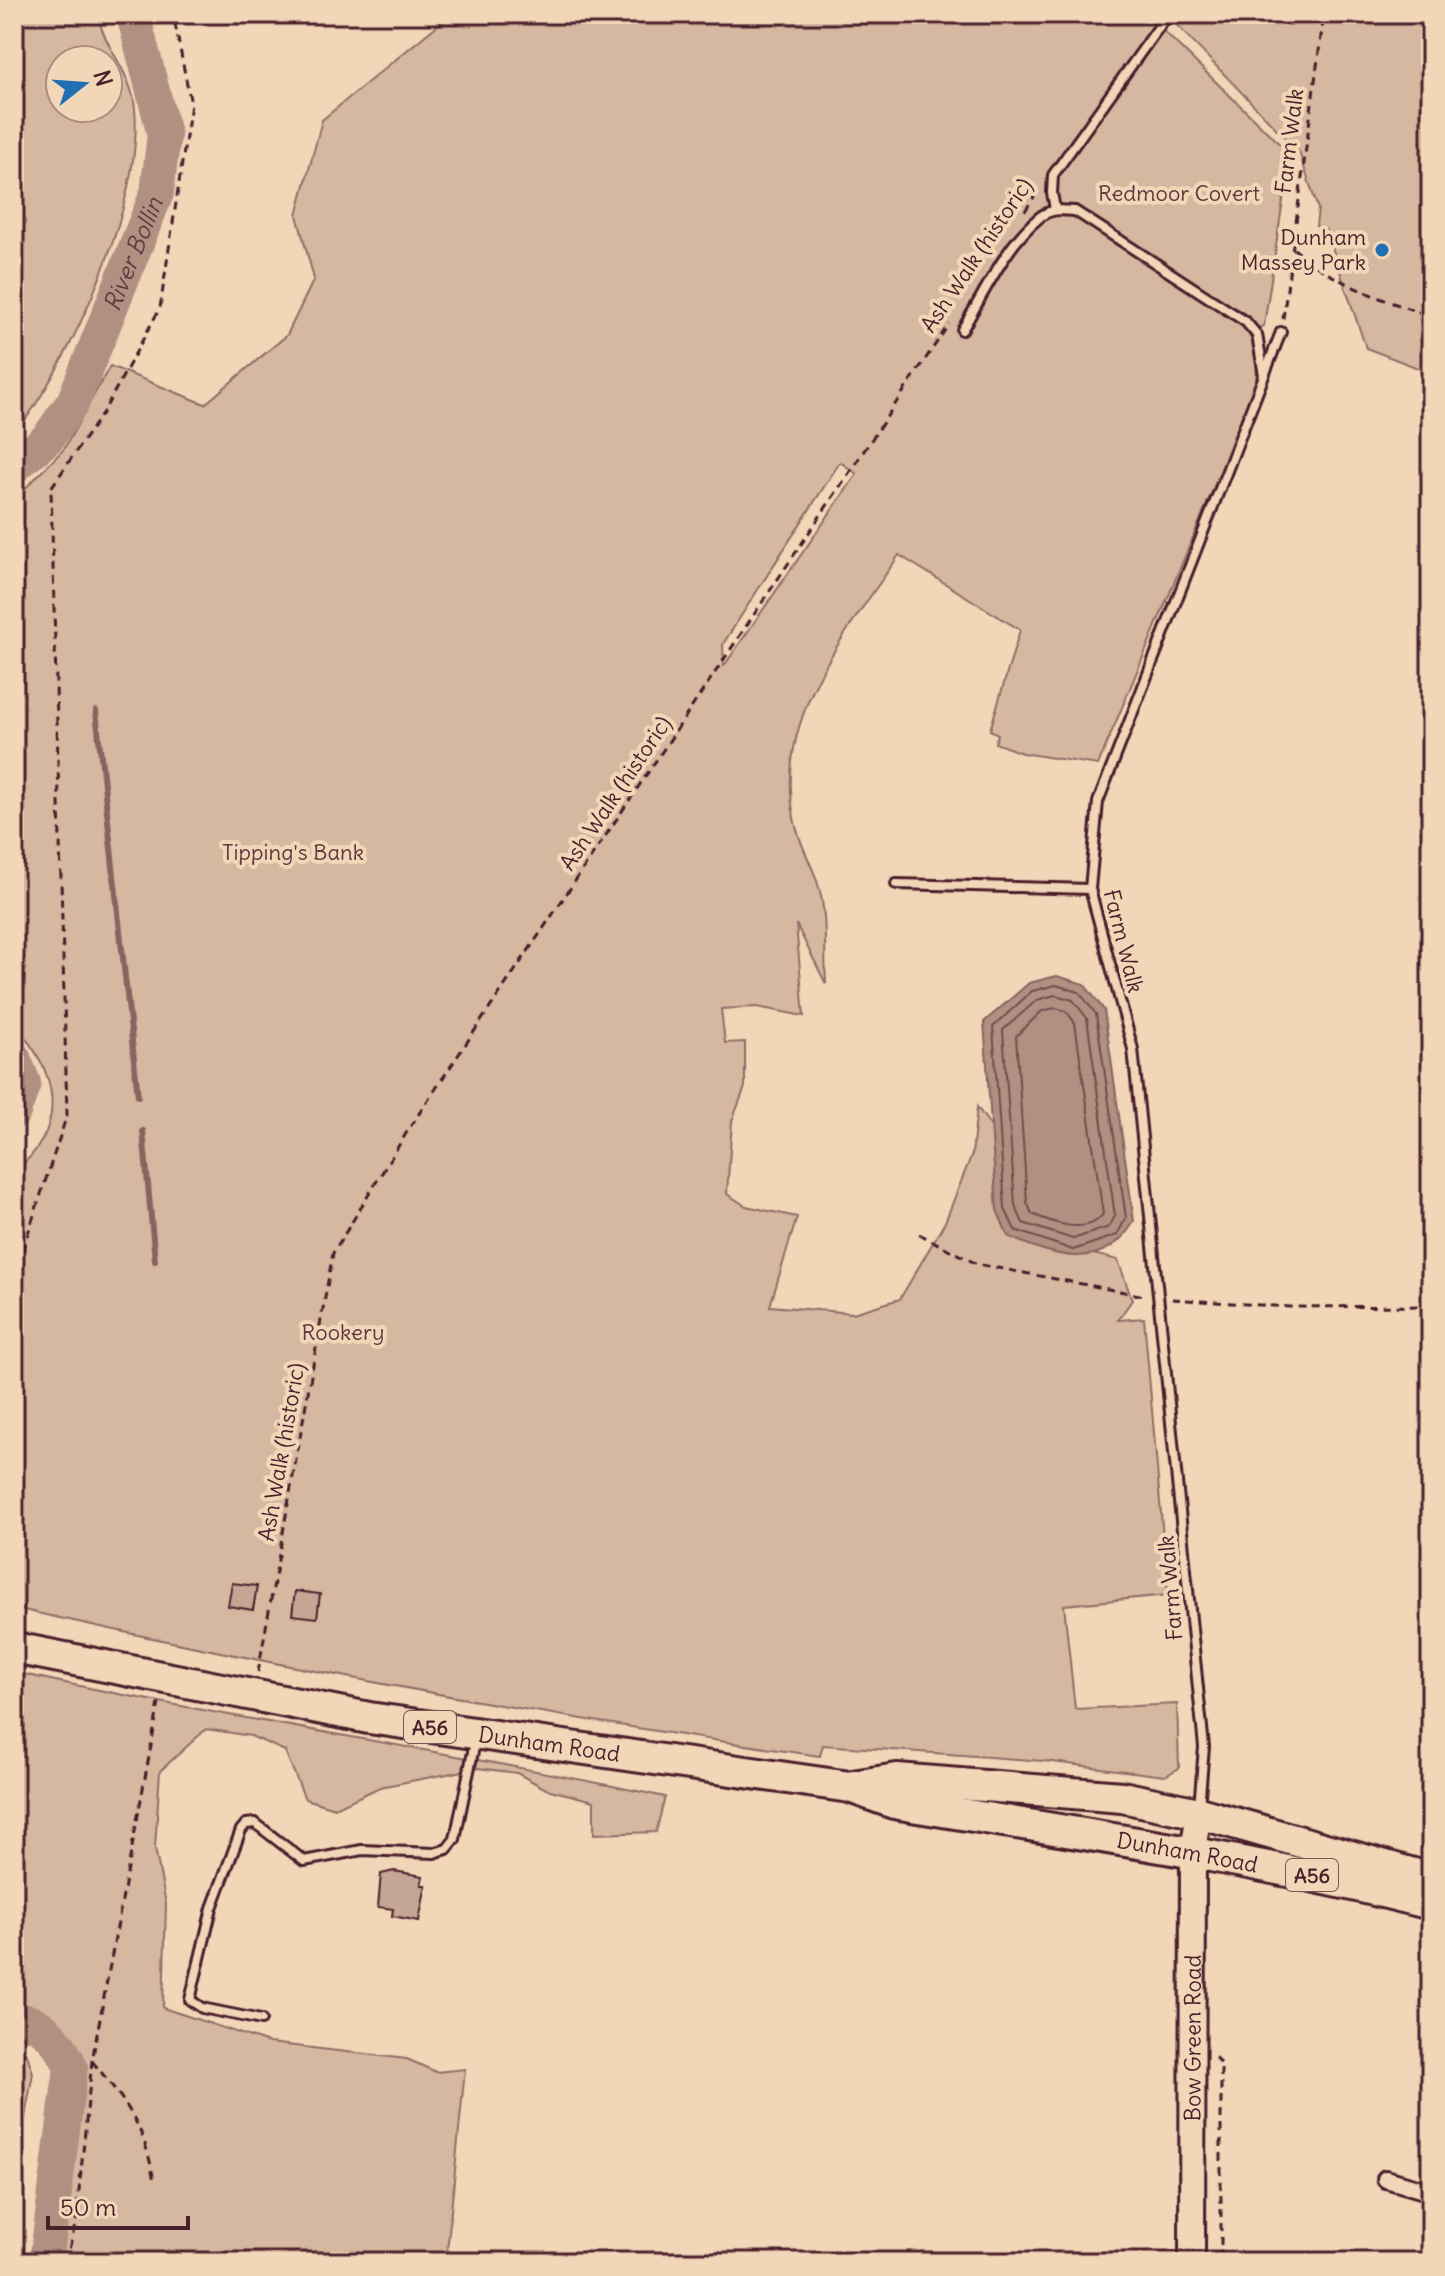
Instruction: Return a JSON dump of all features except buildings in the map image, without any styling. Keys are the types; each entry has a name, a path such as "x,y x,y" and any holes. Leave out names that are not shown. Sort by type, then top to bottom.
{"highway":[{"name":"Dunham Road","path":"14,1648 369,1718 850,1787 894,1803 1193,1850 1338,1880 1431,1904"},
{"name":"Dunham Road","path":"850,1787 897,1779 981,1783 1122,1797 1199,1813 1431,1879"}],"main road":[{"name":"Bow Green Road","path":"1192,2262 1193,1850 1199,1813"}],"street":[{"path":"1386,2179 1431,2192"}],"lane":[{"path":"1055,209 1053,175 1166,17"},
{"path":"962,330 1012,251 1040,217 1055,209 1075,211 1246,322 1257,335 1265,376"},
{"name":"Farm Walk","path":"1199,1813 1204,1747 1133,1049 1090,889 1098,802 1281,332"},
{"path":"896,884 1090,889"},
{"path":"261,2020 202,2008 190,2000 212,1908 241,1830 246,1824 255,1823 304,1861 362,1850 434,1853 447,1849 455,1839 477,1733"}],"path":[{"path":"14,1276 67,1115 51,488 105,409 160,308 191,104 173,14"},
{"name":"Farm Walk","path":"1281,332 1324,14"},
{"name":"Ash Walk (historic)","path":"1024,213 1042,186"},
{"path":"1294,249 1321,272 1354,289 1431,316"},
{"name":"Ash Walk (historic)","path":"261,1657 333,1253 410,1127 953,319"},
{"path":"919,1234 977,1264 1160,1298 1290,1307 1431,1306"},
{"path":"66,2262 76,2221 92,2061 160,1699"},
{"path":"1192,2049 1217,2057 1221,2065 1221,2262"},
{"path":"92,2061 123,2099 147,2141 154,2181"}],"green space":[{"path":"14,14 98,14 109,44 44,44 44,124 124,124 124,73 135,109 135,146 128,188 99,280 58,367 14,435"},
{"path":"451,14 1146,14 1290,154 1264,326 1248,332 1257,355 1256,386 1098,765 1022,753 995,743 998,734 990,730 1020,630 899,555 857,615 819,678 804,711 795,745 791,781 794,818 820,893 826,984 796,924 804,1016 757,1007 721,1009 725,1043 745,1042 745,1087 732,1121 727,1194 746,1206 797,1217 770,1306 853,1313 900,1299 945,1222 972,1154 977,1107 1009,1152 1048,1243 1118,1260 1132,1300 1118,1320 1144,1318 1168,1595 1064,1605 1075,1709 1177,1704 1179,1768 1165,1776 1044,1761 823,1745 820,1756 416,1690 14,1608 14,1172 32,1155 44,1137 52,1100 41,1062 14,1025 14,500 64,449 110,366 205,404 287,335 314,279 297,215 322,120","holes":["840,462 857,474 724,666 723,644"]},
{"name":"Dunham Massey Park","path":"1166,14 1431,14 1431,373 1366,348 1326,230 1316,226 1318,209 1299,152"},
{"path":"14,1672 665,1797 656,1832 594,1834 594,1801 546,1789 517,1773 478,1768 380,1787 335,1808 305,1799 285,1751 251,1736 206,1729 160,1771 155,1848 166,1904 163,2008 269,2043 407,2059 436,2072 465,2069 446,2262 45,2262 70,2136 73,2048 14,2004"},
{"path":"14,2047 27,2054 33,2073 21,2139 23,2262 14,2262"}],"water":[{"path":"1057,976 1084,984 1104,1010 1134,1221 1122,1237 1108,1248 1077,1256 1043,1250 1008,1236 997,1210 984,1022 1029,983"}],"waterway":[{"name":"River Bollin","path":"14,467 48,438 73,402 157,193 164,134 133,14"},
{"path":"96,711 138,1096"},
{"name":"River Bollin","path":"14,1058 24,1083 14,1112"},
{"path":"143,1131 155,1261"},
{"name":"River Bollin","path":"14,2019 42,2028 62,2049 71,2067 46,2262"}],"place":[{"name":"Dunham Massey Park","path":"1382,250"}],"park label":[{"name":"Redmoor Covert","path":"1179,193"},
{"name":"Tipping's Bank","path":"293,852"},
{"name":"Rookery","path":"343,1332"}]}
